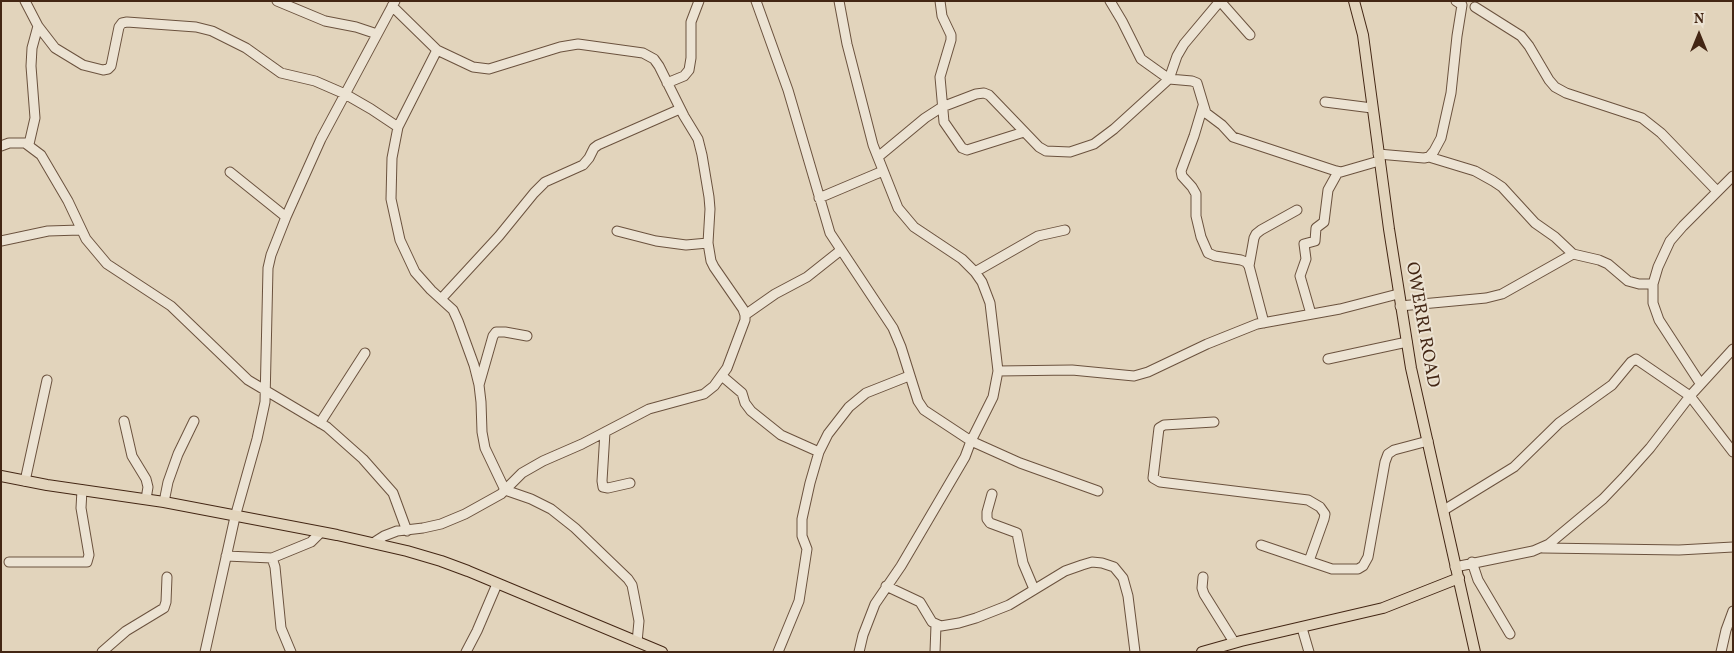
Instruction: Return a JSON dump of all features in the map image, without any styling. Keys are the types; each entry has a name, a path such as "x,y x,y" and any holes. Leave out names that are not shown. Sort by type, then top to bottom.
{"main road":[{"name":"OWERRI ROAD","path":"1354,1 1362,35 1400,306 1475,652"},
{"path":"1,476 164,502 321,532 373,543 441,561 637,642 648,649 662,652"},
{"path":"1202,652 1234,642 1302,628 1382,608 1458,578"}],"street":[{"path":"25,1 38,26 55,48 83,65 108,70 111,66 122,23 196,27 232,40 280,73 315,81 345,94 372,109 398,127"},
{"path":"277,1 325,21 356,27 377,34"},
{"path":"667,83 684,76 689,70 691,22 699,1"},
{"path":"756,1 788,90 830,233 893,328 902,347 909,376 918,401 924,410 971,441 1020,464 1098,491"},
{"path":"839,1 847,44 878,157 898,208 914,227 962,259 982,282 990,303 998,371 993,396 965,457 886,586 868,622 859,652"},
{"path":"940,1 942,16 951,40 940,77 944,122 962,148 967,150 1024,132"},
{"path":"1110,1 1141,59 1169,80 1197,83 1206,113 1222,125 1233,137 1338,172 1379,158 1429,157 1475,171 1502,187 1535,223 1555,237 1573,254 1608,264 1628,281 1652,284"},
{"path":"878,157 925,118 942,107 976,94 984,93 989,95 1039,147 1046,151 1070,152 1082,149 1094,144 1114,129 1169,80 1177,56 1184,44 1220,1 1250,35"},
{"path":"1429,157 1441,138 1447,114 1457,36 1459,3 1478,4 1488,17 1521,36 1529,46 1548,80 1555,87 1566,93 1642,118 1661,133 1717,191"},
{"path":"205,652 235,516 257,440 266,392 268,268 271,255 321,139 393,4 437,50 473,67 489,68 560,47 578,44 589,44 649,55 659,66 680,109 698,138 710,209 708,243 714,267 745,315 745,320 727,368 714,386 704,394 649,409 529,468 492,500 441,524 397,531 373,543"},
{"path":"29,144 35,118 31,66 32,48 38,26"},
{"path":"437,50 398,127 392,158 391,199 400,240 415,272 453,310 458,321 479,385 485,448 505,490 531,498 550,509 576,528 628,579 632,585 638,621 637,642"},
{"path":"1325,102 1372,108"},
{"path":"1203,106 1181,171 1182,176 1196,194 1196,216 1201,237 1208,253 1246,262 1264,323"},
{"path":"441,298 499,236 534,193 546,182 584,165 594,148 598,145 680,109"},
{"path":"1,146 17,142 29,144 41,154 68,201 80,230 91,248 107,264 171,306 240,374 266,392 327,427 363,458 393,493 407,530"},
{"path":"819,198 883,171"},
{"path":"230,172 286,217"},
{"path":"1311,314 1300,276 1306,259 1304,244 1315,241 1316,228 1324,222 1328,190 1338,172"},
{"path":"1700,383 1659,320 1653,303 1652,284 1670,241 1733,176"},
{"path":"1248,266 1256,234 1297,210"},
{"path":"1,241 48,231 80,230"},
{"path":"975,272 1038,236 1066,230"},
{"path":"617,231 656,241 686,245 708,243"},
{"path":"745,315 775,294 807,277 841,250"},
{"path":"1400,306 1486,298 1502,294 1573,254"},
{"path":"998,371 1072,370 1134,376 1148,372 1207,344 1264,323 1340,309 1398,294"},
{"path":"479,385 493,336 496,332 527,336"},
{"path":"1328,359 1407,342"},
{"path":"1543,548 1603,499 1650,448 1700,383 1733,350"},
{"path":"320,423 365,354"},
{"path":"1444,510 1514,467 1559,423 1612,385 1631,362 1636,359 1690,396 1733,452"},
{"path":"722,376 742,393 745,403 758,417 781,435 819,452"},
{"path":"778,652 799,601 807,549 802,536 802,519 819,452 828,434 849,407 866,394 909,376"},
{"path":"25,481 47,380"},
{"path":"124,421 132,456 146,478 148,487 146,499"},
{"path":"164,502 168,482 178,454 194,421"},
{"path":"1214,422 1159,428 1153,478 1160,482 1308,500 1320,507 1324,514 1324,519 1308,561"},
{"path":"605,432 603,487 608,488 630,483"},
{"path":"1262,545 1332,569 1358,569 1364,566 1368,556 1388,454 1394,450 1428,441"},
{"path":"9,562 87,562 89,555 82,508 82,490"},
{"path":"992,494 986,512 987,519 990,523 1017,532 1023,563 1034,589"},
{"path":"226,556 272,558 311,542 321,532"},
{"path":"1455,566 1543,548 1679,550 1733,547"},
{"path":"272,558 275,567 281,628 291,652"},
{"path":"886,586 920,602 932,622 941,626 976,618 1009,605 1065,571 1082,565 1092,562 1114,567 1123,578 1128,596 1135,652"},
{"path":"1472,562 1483,589 1510,634"},
{"path":"102,652 126,631 164,608 167,577"},
{"path":"1203,577 1202,588 1204,594 1234,642"},
{"path":"466,652 477,631 496,584"},
{"path":"1721,652 1726,630 1733,612"},
{"path":"935,652 936,625"},
{"path":"1302,628 1309,652"}]}
